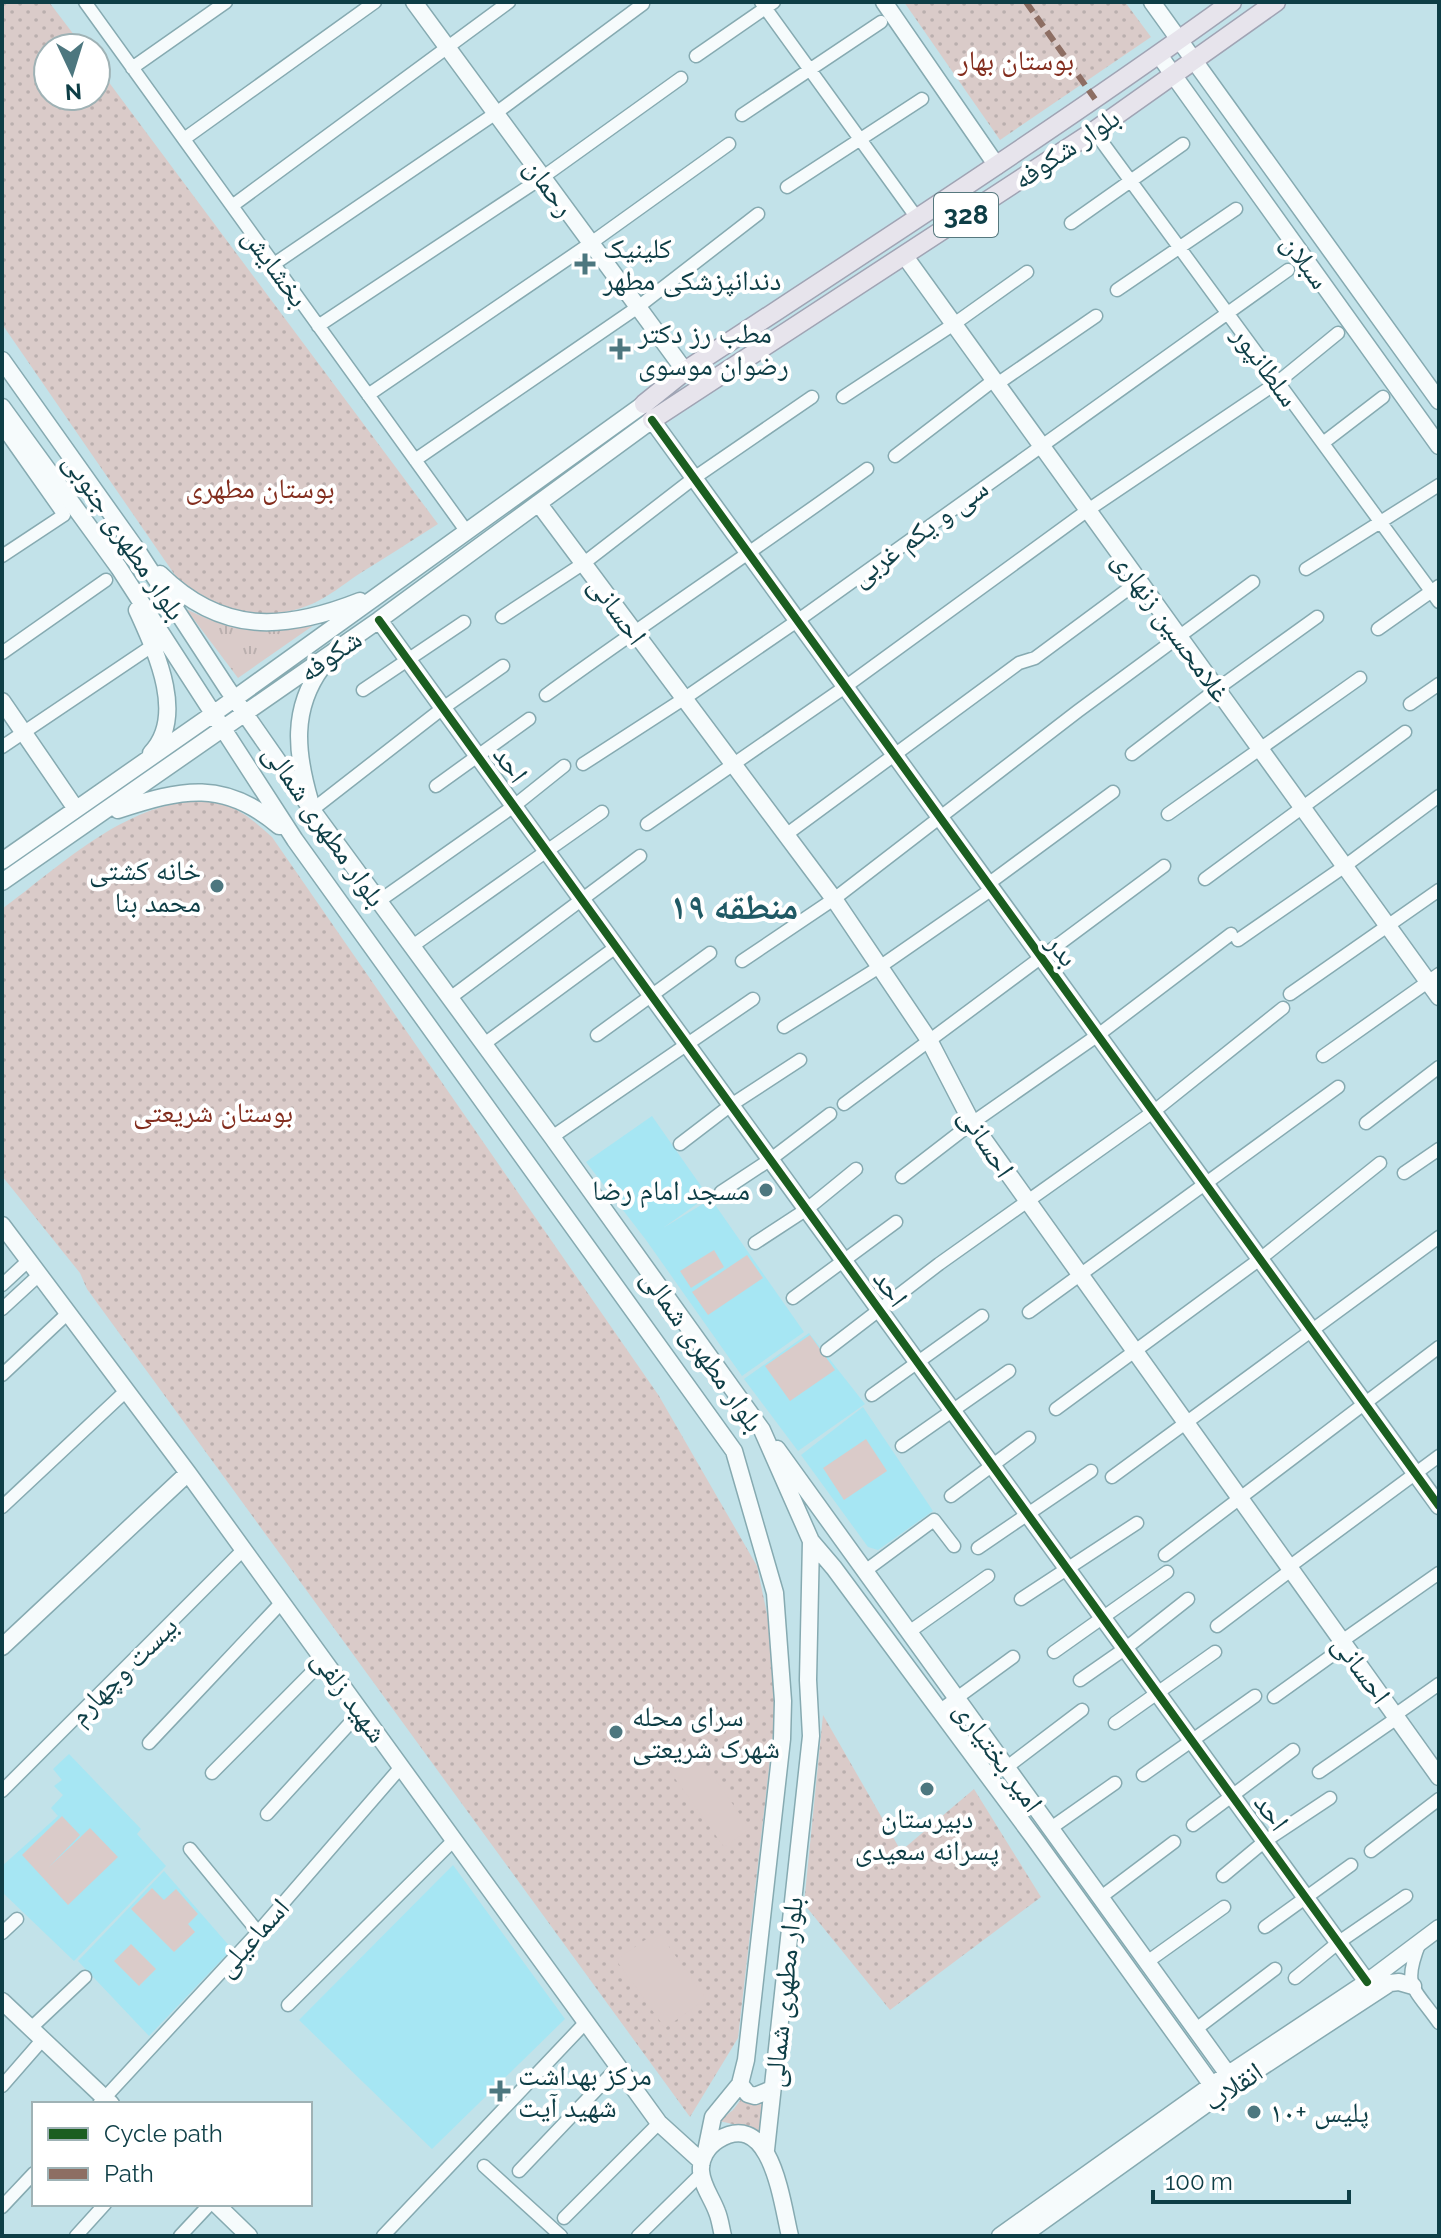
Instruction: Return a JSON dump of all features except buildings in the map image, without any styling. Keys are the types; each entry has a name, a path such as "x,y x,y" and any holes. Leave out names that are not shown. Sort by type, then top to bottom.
{"main road":[{"name":"رحمان","path":"414,2 685,371"},
{"path":"884,2 997,166"},
{"name":"سبلان","path":"1152,2 1439,401"},
{"name":"بلوار شکوفه","path":"648,412 685,371 997,166 1232,2"},
{"name":"بلوار شکوفه","path":"648,412 904,255 1094,131 1276,2"},
{"name":"سبلان","path":"1159,55 1439,446"},
{"name":"غلامحسین زنهاری","path":"904,255 1388,927 1434,978 1439,997"},
{"name":"بلوار مطهری جنوبی","path":"2,360 137,550 246,714"},
{"name":"بلوار مطهری جنوبی","path":"2,407 119,568 223,729"},
{"name":"بدر","path":"648,412 1439,1506"},
{"name":"شکوفه","path":"2,882 350,641 539,504 648,412"},
{"name":"شکوفه","path":"2,861 467,532 648,412"},
{"name":"احسانی","path":"539,504 834,899 929,1040 972,1123 1026,1202 1439,1777"},
{"path":"137,550 172,585 195,601 243,622 310,618 384,592"},
{"path":"119,568 152,646 163,684 167,724 157,747 129,773"},
{"name":"احد","path":"379,620 1367,1982"},
{"path":"312,810 300,749 298,727 301,705 310,684 322,668 350,641"},
{"path":"2,701 76,809"},
{"name":"بلوار مطهری شمالی","path":"246,714 312,810 762,1430 811,1541 808,1680 811,1736 766,2150"},
{"name":"بلوار مطهری شمالی","path":"223,729 295,840 734,1451 775,1593 783,1701 781,1754 746,2060 740,2084 713,2117 703,2163"},
{"path":"101,815 154,798 224,793 264,813 295,840"},
{"name":"شهید زلفی","path":"2,1225 244,1549 659,2123 703,2163"},
{"name":"امیر بختیاری","path":"762,1430 1231,2079"},
{"path":"2,1647 188,1473"},
{"name":"امیر بختیاری","path":"811,1541 1077,1898 1215,2090"},
{"path":"1077,1898 1096,1891"},
{"name":"انقلاب","path":"1000,2236 1231,2079 1439,1928"},
{"name":"انقلاب","path":"1231,2079 1390,1983 1413,1986"},
{"path":"2,2001 105,2102"},
{"path":"740,2084 748,2094 755,2096 772,2089"},
{"name":"انقلاب","path":"1022,2236 1215,2090"},
{"path":"723,2236 703,2163 714,2142 736,2135 748,2136 766,2150 790,2236"},
{"path":"215,2206 249,2236"}],"street":[{"path":"132,68 226,2"},
{"path":"184,139 375,2"},
{"path":"232,206 509,2"},
{"name":"بخشایش","path":"88,3 467,532"},
{"path":"274,264 496,113 643,4"},
{"path":"696,56 767,4 811,71 917,218"},
{"path":"742,115 881,22"},
{"path":"318,326 543,177 681,78"},
{"path":"787,187 922,99"},
{"name":"سلطانپور","path":"1094,131 1436,593"},
{"path":"368,395 591,243 729,144"},
{"path":"1071,223 1183,144"},
{"path":"1117,290 1236,209"},
{"path":"415,460 638,307 758,214"},
{"name":"سی و یکم غربی","path":"583,764 797,621 1288,270"},
{"path":"843,397 1027,272"},
{"path":"895,456 996,382 1096,316"},
{"path":"647,824 845,687 1088,510 1278,382 1338,333"},
{"path":"502,617 584,563 694,478 812,397"},
{"path":"1323,443 1383,397"},
{"path":"2,427 8,446 64,515 2,556"},
{"path":"546,695 867,469"},
{"path":"1306,569 1439,485"},
{"path":"2,653 106,580"},
{"path":"787,834 1019,663 1035,658 1139,581"},
{"path":"742,961 834,899 1076,712 1253,582"},
{"path":"1378,629 1436,593"},
{"path":"1132,754 1317,617"},
{"path":"363,690 464,622"},
{"path":"2,747 152,646"},
{"path":"312,810 443,708 503,666"},
{"path":"1168,814 1360,678"},
{"path":"1410,704 1439,684"},
{"path":"436,786 529,719"},
{"path":"1205,879 1405,732"},
{"path":"379,901 514,806 564,766"},
{"path":"784,1027 881,966 1113,792"},
{"path":"902,1177 972,1123 1234,937 1345,866 1439,796"},
{"path":"411,947 602,812"},
{"path":"450,998 640,856"},
{"path":"844,1104 1164,866"},
{"path":"1290,994 1439,890"},
{"path":"484,1044 616,947"},
{"path":"597,1035 710,953"},
{"path":"1323,1056 1434,978"},
{"path":"552,1137 753,999"},
{"path":"827,1350 939,1264 1153,1112 1283,1008"},
{"path":"680,1144 731,1105 800,1060"},
{"path":"1366,1123 1439,1067"},
{"path":"1029,1312 1338,1087"},
{"path":"721,1192 830,1114"},
{"path":"1404,1173 1439,1149"},
{"path":"1056,1409 1260,1259 1380,1163"},
{"path":"755,1243 807,1209 856,1169"},
{"path":"793,1298 896,1222"},
{"path":"1112,1477 1439,1237"},
{"path":"2,1285 28,1261"},
{"path":"2,1309 39,1275"},
{"path":"2,1375 68,1313"},
{"path":"872,1395 982,1316"},
{"path":"1165,1555 1439,1347"},
{"path":"902,1446 1009,1371"},
{"path":"2,1507 127,1390"},
{"path":"951,1496 1029,1438"},
{"path":"1217,1626 1439,1456"},
{"path":"978,1548 1091,1471"},
{"path":"865,1571 934,1520 954,1546"},
{"path":"1021,1599 1137,1523"},
{"name":"بیست وچهارم","path":"2,1791 244,1549"},
{"path":"1054,1652 1167,1572"},
{"path":"1274,1697 1439,1573"},
{"path":"909,1632 988,1576"},
{"path":"1080,1680 1188,1599"},
{"path":"149,1743 282,1602"},
{"path":"1115,1723 1215,1652"},
{"path":"939,1711 1013,1657"},
{"path":"212,1773 324,1660"},
{"path":"1319,1772 1439,1684"},
{"path":"1143,1775 1255,1696"},
{"path":"1007,1767 1082,1710"},
{"path":"267,1814 361,1711"},
{"path":"1193,1825 1293,1750"},
{"name":"اسماعیلی","path":"105,2102 401,1767"},
{"path":"1051,1828 1115,1783"},
{"path":"1223,1876 1265,1841 1330,1798"},
{"path":"1371,1851 1439,1799"},
{"path":"288,2005 454,1840"},
{"path":"1096,1891 1174,1842"},
{"path":"190,1849 258,1932"},
{"path":"1265,1927 1351,1865"},
{"path":"1295,1978 1339,1942 1406,1896"},
{"path":"1147,1962 1224,1907"},
{"path":"2,1933 17,1919"},
{"path":"1420,1942 1410,1969 1413,1986 1439,2023"},
{"path":"1196,2029 1275,1969"},
{"path":"2,2086 37,2034 85,1977"},
{"path":"383,2236 586,2022"},
{"path":"519,2171 618,2067"},
{"path":"564,2218 659,2123"},
{"path":"638,2236 703,2163"},
{"path":"484,2166 561,2236"},
{"path":"2,2207 32,2175"},
{"path":"76,2236 103,2206"},
{"path":"180,2236 211,2206"}],"shaded area":[{"path":"652,1116 708,1196 663,1228 711,1199 804,1332 742,1376 646,1240 586,1162"},
{"path":"809,1333 865,1404 798,1451 744,1379"},
{"path":"863,1407 933,1511 878,1550 868,1547 801,1455"},
{"path":"69,1754 141,1829 137,1834 166,1866 74,1961 2,1892 2,1866 58,1816 51,1808 63,1795 54,1786 62,1780 53,1769"},
{"path":"453,1865 565,2019 432,2149 299,2020"},
{"path":"164,1871 232,1949 149,2036 78,1961"}],"green space":[{"name":"بوستان مطهری","path":"2,2 49,2 72,32 32,32 32,112 112,112 112,86 438,524 324,598 294,610 277,613 242,611 210,600 179,581 2,324"},
{"name":"بوستان بهار","path":"904,2 1125,2 1151,37 1000,140"},
{"path":"186,609 248,630 314,625 238,678"},
{"name":"بوستان شریعتی","path":"205,801 236,809 272,837 659,1396 757,1566 778,1667 777,1699 738,2038 690,2117 87,1289 80,1273 2,1176 2,909 90,842 114,828 164,806"},
{"path":"714,1250 724,1267 691,1288 680,1271"},
{"path":"747,1255 763,1278 708,1315 692,1292"},
{"path":"810,1335 835,1370 790,1401 765,1366"},
{"path":"866,1439 887,1471 844,1500 823,1468"},
{"path":"823,1715 901,1851 974,1789 1041,1897 890,2010 804,1904"},
{"path":"698,1754 750,1829 724,1847 671,1773"},
{"path":"62,1816 80,1835 49,1867 90,1828 118,1857 68,1905 22,1855"},
{"path":"152,1888 164,1900 176,1889 198,1914 188,1924 195,1932 174,1952 131,1909"},
{"path":"658,1931 706,1999 665,2028 616,1960"},
{"path":"131,1944 156,1969 139,1986 114,1961"},
{"path":"745,2094 747,2101 754,2104 762,2099 759,2137 746,2127 719,2121 733,2110"}],"marked path":[{"path":"1026,2 1095,99"}],"cycle path":[{"path":"652,420 1439,1506"},
{"path":"379,620 1367,1982"}],"place":[{"name":"کلینیک دندانپزشکی مطهر","path":"585,264"},
{"name":"مطب رز دکتر رضوان موسوی","path":"620,349"},
{"name":"خانه کشتی محمد بنا","path":"217,886"},
{"name":"مسجد امام رضا","path":"766,1190"},
{"name":"سرای محله شهرک شریعتی","path":"616,1732"},
{"name":"دبیرستان پسرانه سعیدی","path":"927,1789"},
{"name":"مرکز بهداشت شهید آیت","path":"500,2091"},
{"name":"پلیس +۱۰","path":"1254,2112"}],"district":[{"name":"منطقه ۱۹","path":"734,906"}]}
